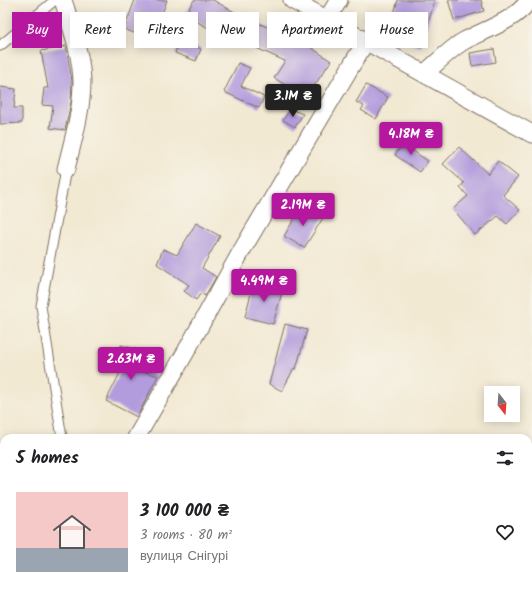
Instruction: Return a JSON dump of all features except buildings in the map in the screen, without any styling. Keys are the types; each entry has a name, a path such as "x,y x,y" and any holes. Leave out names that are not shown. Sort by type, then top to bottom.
{"street":[{"path":"63,0 79,55 82,81 80,113 66,169"},
{"path":"292,0 314,12"},
{"path":"331,12 339,0"},
{"path":"424,74 463,41 503,22 525,6 529,0"},
{"path":"138,434 242,250 365,43"},
{"path":"378,48 532,134"}],"lane":[{"path":"0,46 55,0"},
{"path":"61,434 41,306 66,169"}]}
